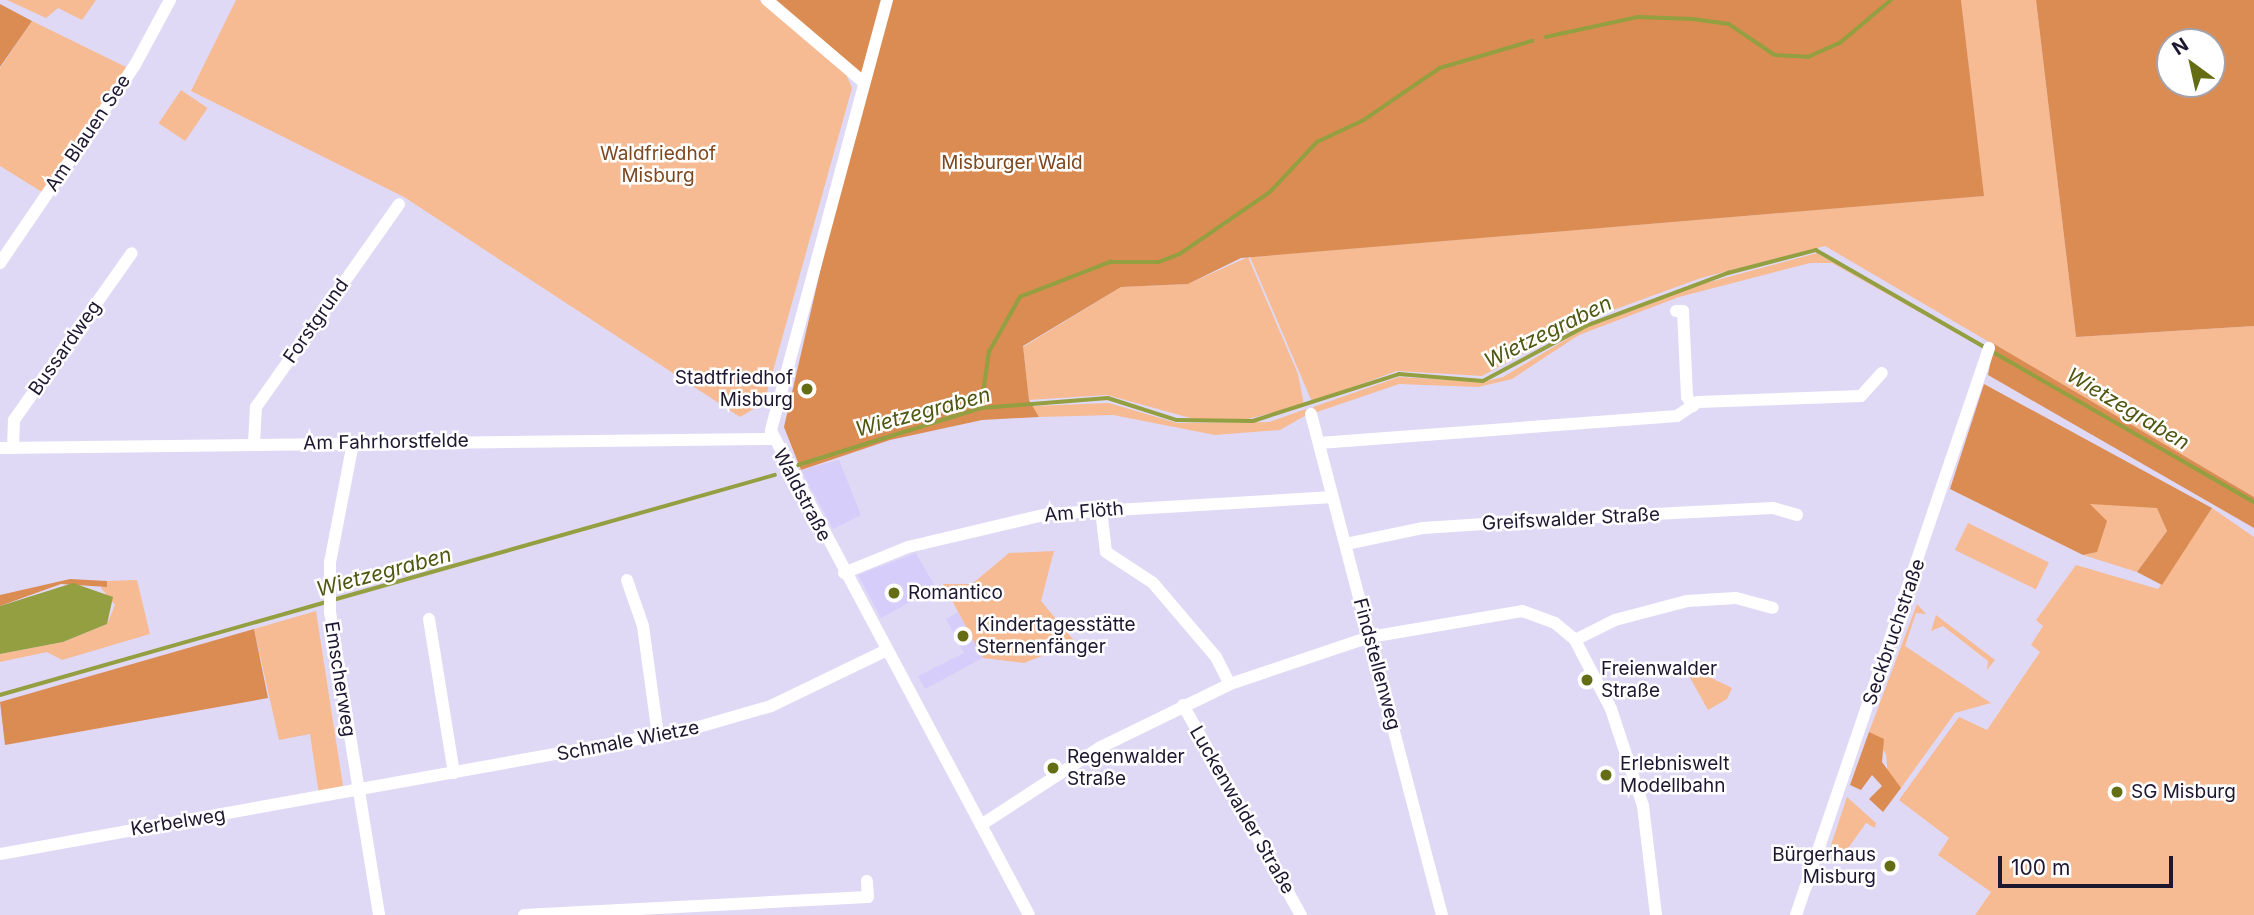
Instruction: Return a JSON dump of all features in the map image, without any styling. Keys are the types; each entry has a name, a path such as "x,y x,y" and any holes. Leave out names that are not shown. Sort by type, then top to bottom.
{"street":[{"name":"Am Blauen See","path":"0,263 135,65 170,0"},
{"path":"767,0 861,80"},
{"name":"Waldstraße","path":"887,0 861,80 772,410 772,439 1029,915"},
{"name":"Forstgrund","path":"254,444 256,407 399,204"},
{"name":"Bussardweg","path":"6,448 14,420 132,253"},
{"path":"1676,311 1683,311 1687,397 1693,406"},
{"name":"Seckbruchstraße","path":"1796,915 1989,348"},
{"path":"1320,443 1677,416 1693,406 1861,396 1882,373"},
{"name":"Findstellenweg","path":"1311,414 1442,915"},
{"name":"Am Fahrhorstfelde","path":"6,448 772,439"},
{"name":"Emscherweg","path":"353,443 329,592 379,915"},
{"name":"Am Flöth","path":"844,573 908,547 1018,519 1101,510 1332,497"},
{"name":"Greifswalder Straße","path":"1346,544 1423,528 1595,517 1773,508 1797,516"},
{"path":"1101,510 1106,552 1153,583 1216,657 1230,684"},
{"path":"627,580 643,626 658,736"},
{"path":"1575,640 1615,620 1687,601 1736,598 1773,608"},
{"path":"981,825 1099,748 1230,684 1370,637 1510,611 1545,618 1575,640 1629,755 1644,812 1656,915"},
{"path":"429,620 454,773"},
{"name":"Schmale Wietze","path":"358,793 658,736 771,706 886,650"},
{"name":"Luckenwalder Straße","path":"1183,705 1301,915"},
{"name":"Kerbelweg","path":"0,854 358,793"},
{"path":"524,915 868,897 867,881"}],"shaded area":[{"path":"839,460 861,515 833,529 801,470"},
{"path":"916,553 936,588 881,618 858,575"},
{"path":"73,583 113,597 107,624 63,642 0,654 0,606"},
{"name":"Kindertagesstätte Sternenfänger","path":"958,612 983,658 925,689 918,676 964,653 946,619"}],"green space":[{"path":"7,0 96,0 82,20 58,8 46,18"},
{"name":"Waldfriedhof Misburg","path":"236,0 759,0 845,72 852,88 764,403 740,417 404,197 191,91"},
{"name":"Misburger Wald","path":"775,0 1961,0 1984,196 1241,258 1188,284 1121,287 1023,346 1029,400 1039,417 982,420 890,440 801,470 784,427 865,78"},
{"path":"1961,0 2036,0 2076,337 2254,326 2254,497 1825,246 1701,278 1583,321 1482,376 1397,371 1312,402 1250,257 1983,196"},
{"path":"2036,0 2254,0 2254,326 2076,337"},
{"path":"0,4 32,21 0,67"},
{"path":"32,21 128,68 42,192 0,166 0,68"},
{"path":"181,90 208,108 185,141 159,123"},
{"path":"1817,253 1981,347 1832,263 1810,263 1679,297 1579,335 1512,379 1478,387 1399,384 1314,413 1313,407 1399,377 1483,382 1503,377 1587,327 1702,284"},
{"path":"1248,257 1298,374 1304,405 1248,419 1194,419 1107,395 1029,400 1023,347 1121,287 1188,284"},
{"path":"1994,344 2254,497 2254,528 1988,375"},
{"path":"1984,384 2212,508 2162,585 2137,572 2167,531 2157,508 2090,504 2107,521 2097,552 2083,555 1950,489"},
{"path":"1109,403 1177,423 1269,422 1306,409 1308,414 1280,430 1215,435 1113,415 1039,417 1032,406"},
{"path":"2127,502 2157,507 2167,531 2137,572 2083,555 2097,552 2089,504"},
{"name":"SG Misburg","path":"2212,508 2254,537 2254,915 1975,915 1991,892 1938,855 1949,838 1899,800 1959,717 1987,730 2040,652 2031,645 2043,626 2036,620 2076,565 2158,589"},
{"path":"1968,523 2049,562 2036,589 1955,550"},
{"path":"1054,551 1041,601 1076,643 1024,663 983,658 943,584 972,584 1009,553"},
{"path":"70,579 107,581 107,587 61,584 0,606 0,595"},
{"path":"137,580 150,634 62,660 47,652 0,662 0,654 63,642 107,624 115,605 101,588 107,581"},
{"path":"1917,604 1926,614 1916,613 1905,646 1991,703 1955,713 1901,788 1888,777 1886,754 1869,732"},
{"path":"316,611 343,786 319,795 310,734 279,740 254,629"},
{"path":"1936,615 1995,660 1987,670 1988,661 1943,626 1931,631"},
{"path":"254,629 268,698 5,745 0,702"},
{"path":"1695,670 1732,688 1727,699 1708,710 1688,674"},
{"path":"1869,732 1884,739 1882,762 1901,788 1883,812 1869,799 1882,786 1872,775 1861,790 1850,785"},
{"path":"1847,797 1876,823 1875,828 1866,823 1844,854 1852,860 1844,864 1827,857"}],"waterway":[{"path":"1546,37 1638,17 1693,19 1729,24 1775,55 1808,57 1841,42 1891,0"},
{"path":"981,408 989,352 1020,297 1110,262 1159,262 1180,254 1270,192 1317,142 1364,120 1440,68 1532,41"},
{"name":"Wietzegraben","path":"798,465 981,408 1108,398 1177,420 1253,421 1399,374 1483,381 1586,326 1728,273 1816,250 2254,502"},
{"name":"Wietzegraben","path":"333,600 775,475"},
{"name":"Wietzegraben","path":"0,695 326,602"}],"place":[{"name":"Stadtfriedhof Misburg","path":"807,389"},
{"name":"Romantico","path":"894,593"},
{"name":"Kindertagesstätte Sternenfänger","path":"963,636"},
{"name":"Freienwalder Straße","path":"1587,680"},
{"name":"Regenwalder Straße","path":"1053,768"},
{"name":"Erlebniswelt Modellbahn","path":"1606,775"},
{"name":"SG Misburg","path":"2117,792"},
{"name":"Bürgerhaus Misburg","path":"1890,866"}]}
